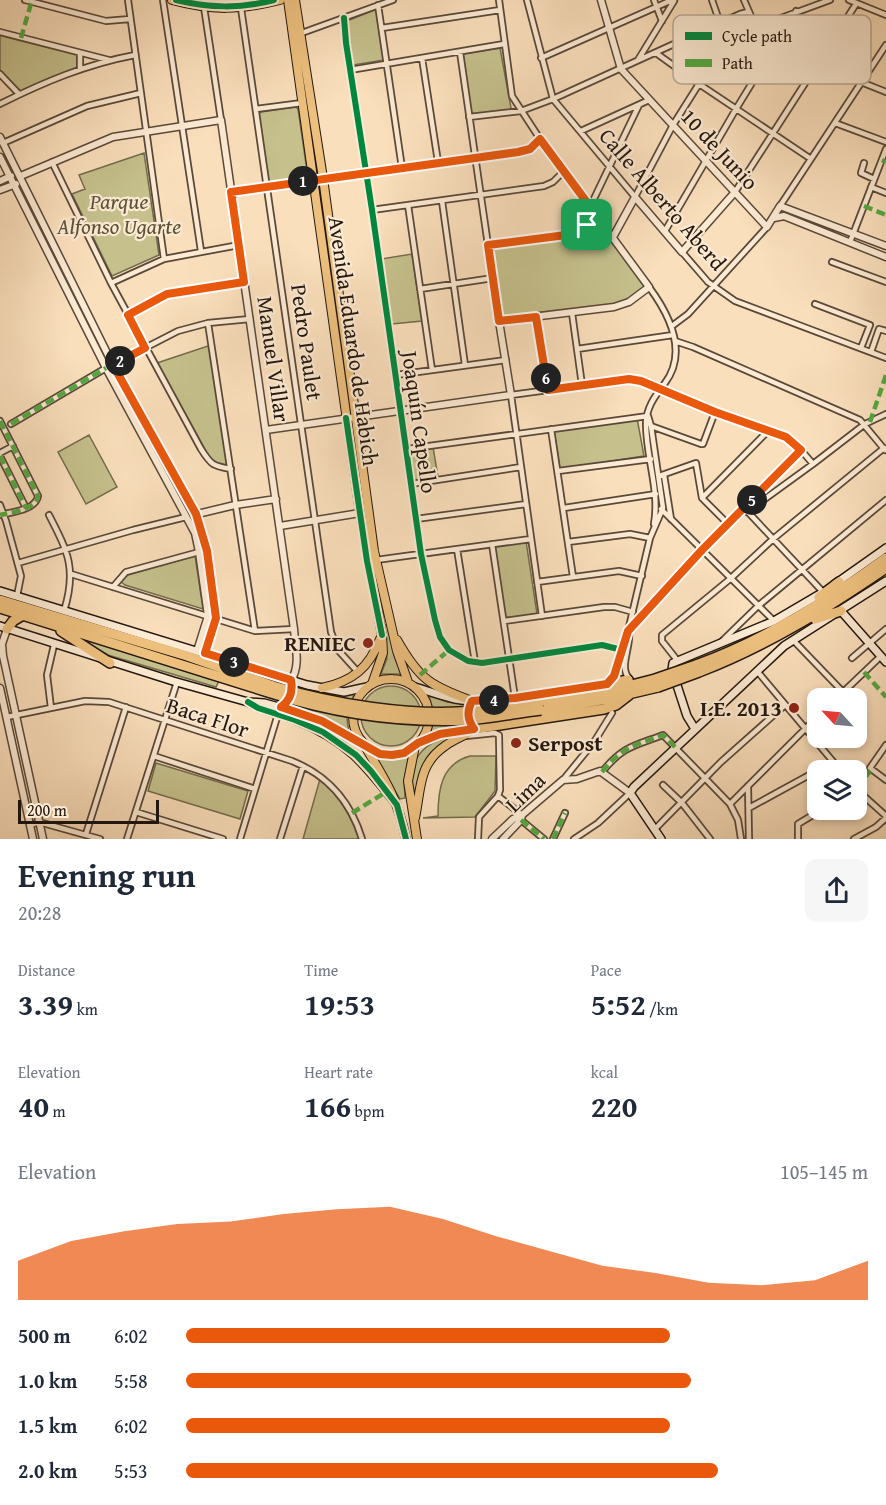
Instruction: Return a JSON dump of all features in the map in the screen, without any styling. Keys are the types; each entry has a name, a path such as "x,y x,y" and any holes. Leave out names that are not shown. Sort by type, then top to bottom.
{"highway":[{"path":"803,618 886,558"},
{"path":"474,729 604,709 657,683 698,669 803,618 886,568"},
{"path":"803,618 809,604 839,582"},
{"path":"0,600 187,656 272,689"},
{"path":"0,608 272,689 345,703 437,712 473,711 542,706 630,695"},
{"path":"803,618 841,611"},
{"path":"4,627 23,615"},
{"path":"46,623 90,648 110,663"},
{"path":"607,684 628,680 657,683"},
{"path":"542,706 638,682"}],"main road":[{"path":"172,0 204,7 241,8 279,0"},
{"name":"Avenida Eduardo de Habich","path":"288,0 297,34 322,178 360,513 382,635 383,653 369,686"},
{"name":"Avenida Eduardo de Habich","path":"295,0 302,103 350,417 376,560 396,651 411,685"},
{"path":"695,729 687,716 672,664 774,621 839,582 886,548"},
{"path":"661,839 630,793 634,787 793,640 886,581"},
{"path":"0,591 291,680 344,692 369,686 384,679 396,679 442,696 472,701 515,698 607,684"},
{"path":"841,611 868,645 883,659"},
{"path":"379,621 386,624 390,618"},
{"path":"4,627 110,663 248,702 258,708 280,710 322,721 380,754 404,753 447,733 474,729"},
{"path":"393,634 410,664 426,680 444,691 472,701"},
{"path":"322,688 338,685 358,672 372,658 382,635"},
{"path":"280,710 291,694 291,680"},
{"path":"411,685 426,702 429,720 426,733 417,745 409,774 410,804 415,818"},
{"path":"369,686 359,696 354,707 355,731 388,782 398,807 406,839"},
{"path":"472,701 468,712 470,724 483,734"},
{"path":"280,710 339,742 371,771 398,807"},
{"path":"417,839 415,818 421,778 427,763 440,749 474,729"},
{"path":"398,807 401,802 410,804"}],"street":[{"path":"25,0 106,21 130,19"},
{"path":"128,0 164,259"},
{"path":"163,0 201,251"},
{"path":"297,34 393,0"},
{"path":"499,0 512,96 540,139 649,287 672,326 676,357 674,369 653,398 646,425 657,506 652,532"},
{"name":"Calle Alberto Aberd","path":"527,0 553,99 713,286 735,301 886,358"},
{"name":"10 de Junio","path":"601,0 621,69 767,227"},
{"path":"654,0 662,21"},
{"path":"542,58 673,0"},
{"path":"638,60 673,0"},
{"path":"712,0 717,15"},
{"path":"744,0 750,15"},
{"path":"787,15 830,0"},
{"path":"849,0 886,15"},
{"path":"848,15 856,3"},
{"path":"378,5 402,168"},
{"name":"Manuel Villar","path":"204,7 294,629 297,664 291,680"},
{"name":"Pedro Paulet","path":"241,8 333,640 338,650 358,672"},
{"path":"382,28 500,10"},
{"path":"794,15 796,11"},
{"path":"740,14 748,12"},
{"name":"Joaquín Capello","path":"344,18 421,554 440,637 454,654 475,662"},
{"path":"0,32 109,60"},
{"path":"350,70 504,44"},
{"path":"469,117 521,111 553,99 673,44"},
{"path":"871,67 886,45"},
{"path":"460,52 512,395 542,616"},
{"path":"656,52 673,65"},
{"path":"80,53 80,69"},
{"path":"0,104 51,79 109,60 135,55"},
{"path":"422,58 438,162"},
{"path":"0,74 19,94"},
{"path":"613,237 673,125 699,84 811,159"},
{"path":"664,231 752,84"},
{"path":"682,252 735,192 803,84"},
{"path":"672,326 688,314 767,227 860,84"},
{"path":"866,84 886,92"},
{"path":"141,93 87,106 1,140 113,365 196,514 207,551 216,618 201,652"},
{"path":"581,131 650,100"},
{"path":"256,109 302,103"},
{"path":"590,207 639,105"},
{"path":"0,190 14,185 21,177 103,140 221,120"},
{"path":"835,123 886,142"},
{"path":"231,192 525,151 540,139"},
{"path":"850,242 886,149"},
{"path":"0,157 106,368 195,533 207,616 201,652"},
{"path":"52,162 145,348 208,460 215,466 231,469"},
{"path":"864,163 861,173 874,179"},
{"path":"372,210 544,186 553,182 564,171"},
{"path":"0,181 10,177 21,177"},
{"path":"872,187 886,193"},
{"path":"442,201 465,365"},
{"path":"408,206 432,370"},
{"path":"780,206 886,246"},
{"path":"488,245 578,232 597,216"},
{"path":"773,218 784,216 886,256"},
{"path":"111,283 164,259 239,245"},
{"path":"832,262 886,282"},
{"path":"420,289 493,278"},
{"path":"128,315 167,294 244,282"},
{"path":"499,321 620,306 649,287"},
{"path":"815,304 870,325 861,348"},
{"path":"572,313 582,385"},
{"path":"536,317 548,390"},
{"path":"11,424 106,368 177,332 208,323 250,319"},
{"path":"208,323 255,630"},
{"path":"871,352 879,329 886,331"},
{"path":"577,349 673,334"},
{"path":"675,341 860,420 885,450 773,539 730,579 662,635 662,641 677,660"},
{"path":"396,375 506,360"},
{"path":"266,430 629,379 641,381 715,412 789,438 813,465"},
{"path":"651,426 703,444 715,412"},
{"path":"628,631 728,524 813,465 865,424 886,414"},
{"path":"648,416 671,519"},
{"path":"407,449 648,416"},
{"path":"0,421 38,492 38,500 32,506 2,514"},
{"path":"551,429 573,577"},
{"path":"702,498 768,431"},
{"path":"13,446 0,455 26,508"},
{"path":"746,510 801,450"},
{"path":"558,471 651,459"},
{"path":"661,476 696,463 702,498 728,524"},
{"path":"411,484 520,467"},
{"path":"607,684 614,676 633,612 650,538 662,510 661,476"},
{"path":"564,508 656,494"},
{"path":"18,563 196,514 235,505 276,500"},
{"path":"719,645 758,606 886,500"},
{"path":"416,519 526,504"},
{"path":"0,505 21,576 17,596"},
{"path":"657,506 774,621"},
{"path":"746,510 823,592"},
{"path":"280,526 360,513"},
{"path":"49,515 67,549 71,574 64,610"},
{"path":"568,542 630,534 650,538"},
{"path":"376,560 531,539"},
{"path":"492,544 515,698"},
{"path":"457,549 475,662 602,645 622,650"},
{"path":"113,586 126,572 199,552"},
{"path":"537,582 619,571 642,576"},
{"path":"71,574 255,630 294,629"},
{"path":"504,621 604,607 615,607 633,612"},
{"path":"4,627 3,656 43,839"},
{"path":"852,658 886,629"},
{"path":"628,631 630,640 625,673 638,682"},
{"path":"793,640 839,688"},
{"path":"51,708 47,675 54,645"},
{"path":"848,688 883,659"},
{"path":"757,671 831,760"},
{"path":"127,839 177,682"},
{"path":"0,688 2,707 7,717 33,839"},
{"name":"Baca Flor","path":"7,717 98,700 266,753 303,766 322,777 343,800 358,826 362,839"},
{"path":"655,829 705,778 785,705"},
{"path":"86,834 126,707"},
{"path":"240,839 280,710"},
{"name":"Lima","path":"503,839 563,780 590,748 612,712"},
{"path":"730,804 807,726"},
{"path":"465,736 495,733 499,735 500,789 498,795 479,818 478,839"},
{"path":"602,772 631,746 663,735 730,804 736,815 741,839"},
{"path":"886,745 870,768 886,780"},
{"path":"154,756 255,789"},
{"path":"280,839 303,766"},
{"path":"563,780 577,779 596,771 602,772 630,793 598,823 574,839"},
{"path":"749,808 807,776"},
{"path":"663,785 682,803 710,839"},
{"path":"748,786 749,839"},
{"path":"498,795 544,839"},
{"path":"854,839 876,827 886,817 867,799"},
{"path":"136,812 223,839"},
{"path":"553,839 565,813"},
{"path":"492,839 513,819 522,818"},
{"path":"798,839 798,824 807,819"},
{"path":"30,825 39,822 100,839"}],"green space":[{"path":"376,10 384,60 353,65 347,21"},
{"path":"0,34 78,54 79,64 77,68 21,91 17,90 0,71"},
{"path":"500,48 511,108 473,115 463,54"},
{"path":"295,107 298,109 308,178 270,185 259,114"},
{"name":"Parque Alfonso Ugarte","path":"144,153 159,255 112,276 72,194 85,189 79,175"},
{"path":"597,216 649,287 629,302 499,321 488,245 578,232"},
{"path":"412,254 422,321 392,324 381,259"},
{"path":"211,345 229,463 227,465 211,460 157,363"},
{"path":"637,418 644,456 560,469 554,430"},
{"path":"89,435 117,487 86,504 58,452"},
{"path":"433,447 438,477 414,481 410,451"},
{"path":"526,541 537,614 505,618 495,546"},
{"path":"195,556 203,609 125,585 120,581 128,575"},
{"path":"387,624 395,658 402,674 381,674 387,659 383,626"},
{"path":"75,636 219,681 216,687 108,655"},
{"path":"294,686 322,693 354,694 347,718 349,735 287,707 293,697"},
{"path":"391,686 408,691 416,699 421,716 416,733 408,741 391,746 374,741 366,733 361,716 366,699 374,691"},
{"path":"427,693 447,702 466,704 466,726 450,728 430,736 432,708"},
{"path":"459,735 429,756 419,774 416,811 411,783 416,760 431,744"},
{"path":"409,755 404,781 405,798 400,799 374,757 397,758"},
{"path":"470,756 496,756 495,791 475,817 423,818 438,816 443,779 453,765"},
{"path":"156,763 248,791 240,819 148,791"},
{"path":"320,779 344,806 359,839 303,839"}],"marked path":[{"path":"21,38 32,0"},
{"path":"882,160 886,162"},
{"path":"864,206 886,215"},
{"path":"11,424 106,368"},
{"path":"870,422 886,375"},
{"path":"0,421 38,496 36,501 28,507 0,515"},
{"path":"0,456 26,508"},
{"path":"420,675 449,650"},
{"path":"864,672 886,697"},
{"path":"602,772 623,752 663,735 675,747"},
{"path":"867,775 871,770"},
{"path":"352,813 386,792"},
{"path":"553,839 565,813"},
{"path":"521,820 544,839"}],"cycle path":[{"path":"176,0 201,5 225,6 249,5 274,0"},
{"path":"344,18 421,554 440,637 449,650 468,661 482,663 602,645 622,650"},
{"path":"346,418 367,561 382,635"},
{"path":"248,702 258,708 323,732 356,755 397,805 406,839"}],"place":[{"name":"RENIEC","path":"368,643"},
{"name":"I.E. 2013","path":"794,708"},
{"name":"Serpost","path":"516,743"}],"route":[{"path":"540,139 597,216 587,225 578,232 566,235 488,245 499,321 536,317 548,390 629,379 641,381 715,412 786,437 801,450 702,550 628,631 616,673 611,680 607,684 515,698 472,701 468,718 474,729 440,734 418,743 404,753 392,755 380,754 322,721 281,707 289,700 292,689 291,680 205,653 216,618 203,532 196,514 113,365 145,348 128,315 167,294 244,282 231,192 525,151 540,139"}]}
